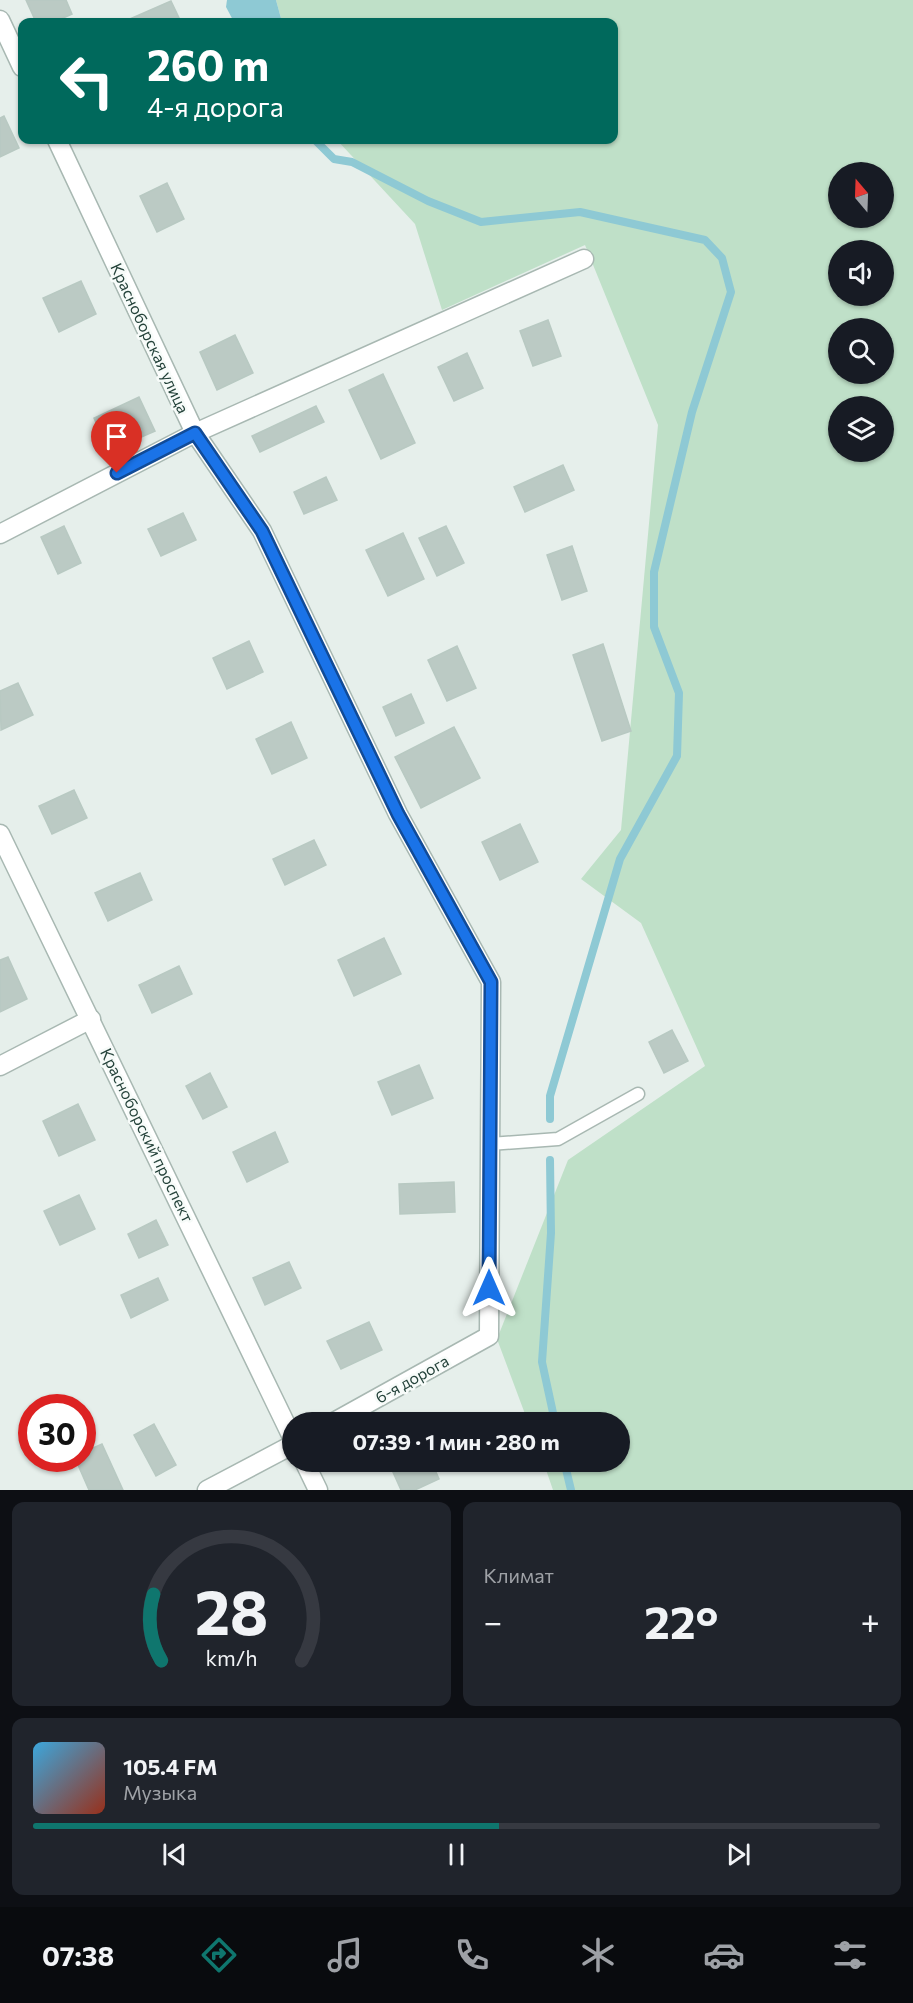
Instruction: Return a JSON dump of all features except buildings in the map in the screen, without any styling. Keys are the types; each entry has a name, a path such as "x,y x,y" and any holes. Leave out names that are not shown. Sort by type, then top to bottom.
{"street":[{"path":"0,20 18,58"},
{"name":"Красноборская улица","path":"59,144 195,433 262,531 398,814 491,982 489,1336"},
{"path":"0,534 195,433 585,259"},
{"name":"Красноборский проспект","path":"0,834 282,1416"},
{"path":"0,1066 91,1019"},
{"name":"6-я дорога","path":"352,1412 489,1336"},
{"path":"207,1490 282,1450"},
{"path":"309,1472 318,1490"}],"lane":[{"path":"490,1144 558,1139 638,1094"}],"green space":[{"path":"276,0 913,0 913,1490 553,1490 547,1472 630,1472 630,1412 524,1412 497,1339 568,1160 705,1066 641,923 581,879 621,830 658,425 585,245 442,310 415,224 341,144 618,144 618,18 281,18"}],"water":[{"path":"227,0 276,0 281,18 232,18 226,7"}],"waterway":[{"path":"319,144 334,159 352,162 428,201 481,222 580,212 705,240 722,258 731,292 692,412 654,572 654,627 679,693 677,756 620,859 550,1096 550,1119"},
{"path":"550,1160 551,1233 542,1362 553,1412"},
{"path":"567,1472 571,1490"}],"route":[{"path":"117,473 195,433 262,531 398,814 491,982 489,1288"}]}
